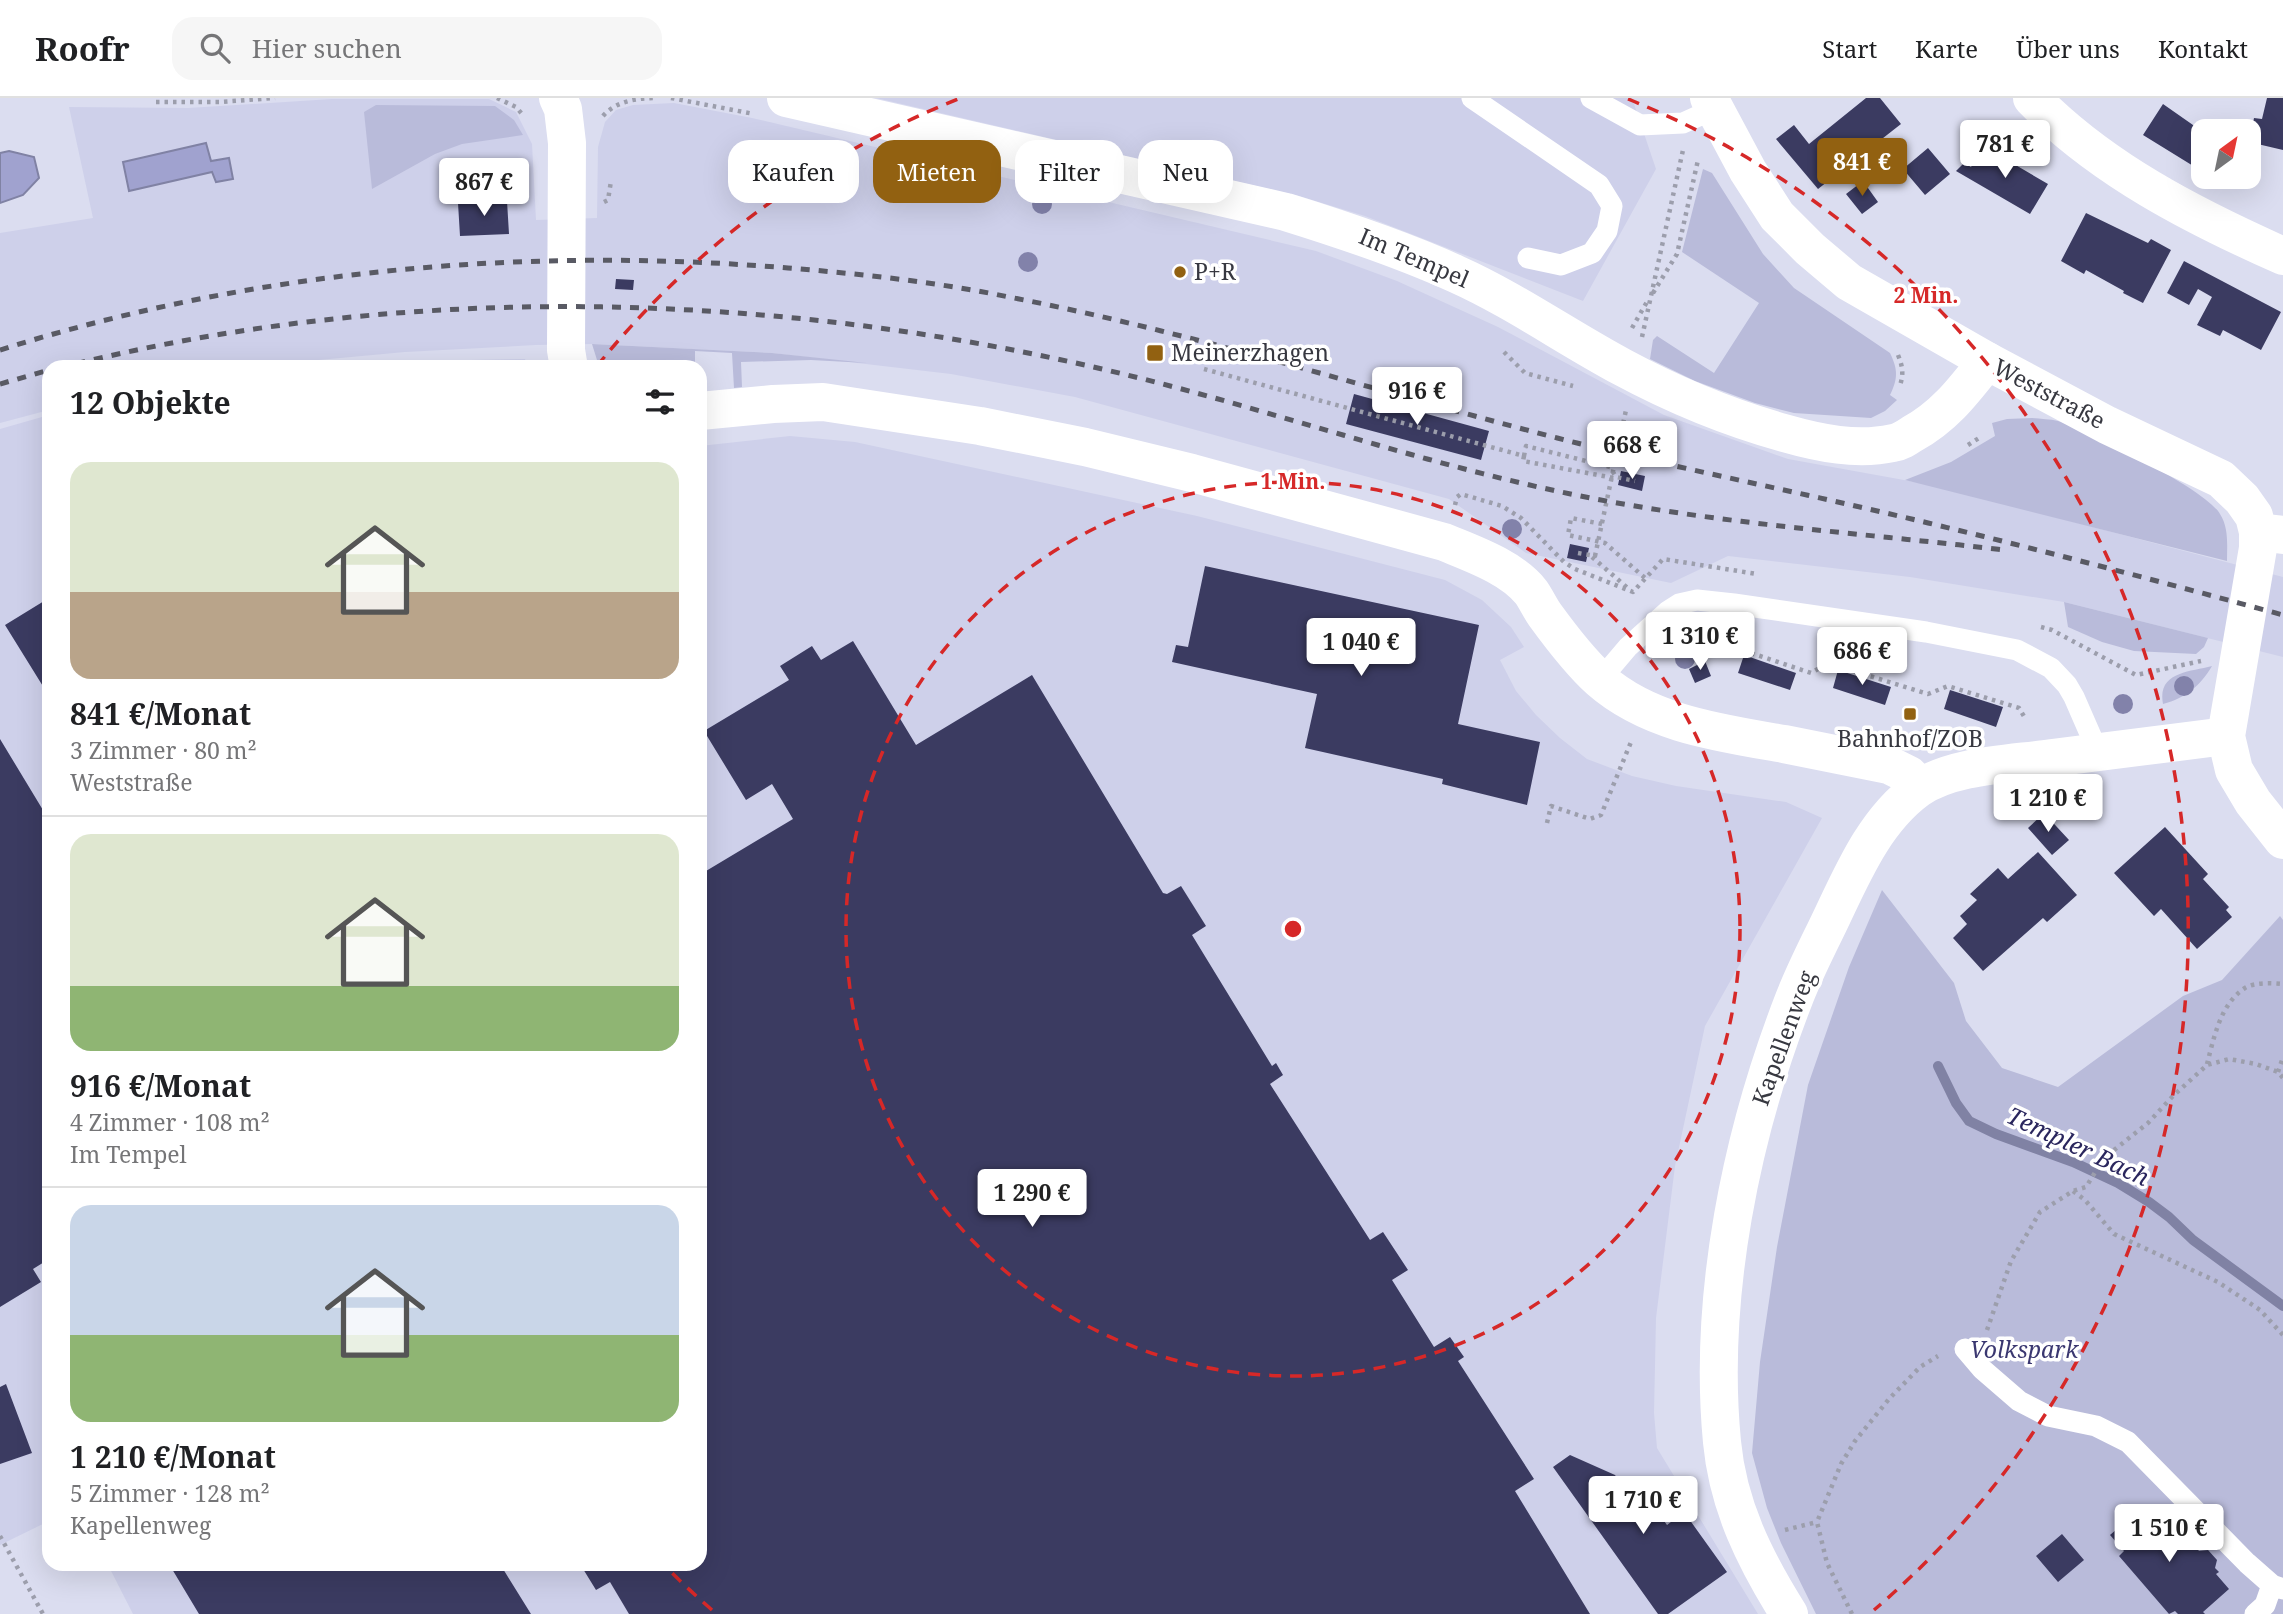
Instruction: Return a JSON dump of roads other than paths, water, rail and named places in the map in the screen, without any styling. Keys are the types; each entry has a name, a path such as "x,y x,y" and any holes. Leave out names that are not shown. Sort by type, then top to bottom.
{"street":[{"path":"558,98 563,109 567,142 568,360"},
{"path":"2032,98 2053,119 2127,176 2230,232 2283,256"},
{"name":"Weststraße","path":"1711,104 1748,171 1777,216 1849,282 1987,361 2108,425 2221,479 2271,534 2258,548 2226,736"},
{"name":"Im Tempel","path":"773,107 1286,212 1352,232 1456,274 1680,397 1738,420 1803,439 1862,448 1896,443 1945,412 1987,361"},
{"path":"707,410 823,402 980,426 1085,447 1192,473 1444,542 1515,577 1530,591 1545,615 1600,680 1624,698 1670,719 1719,732 1889,765 1909,775 1920,787"},
{"path":"2226,736 2234,770 2253,802 2283,840"},
{"name":"Kapellenweg","path":"1789,1614 1746,1539 1734,1508 1722,1444 1719,1341 1725,1265 1739,1187 1763,1090 1794,998 1852,875 1877,831 1897,806 1920,787 1957,772 2226,736"}],"lane":[{"path":"1472,98 1599,185 1612,206 1607,231 1592,253 1561,265 1528,258"},
{"path":"1591,98 1640,125 1683,123 1711,104"},
{"path":"1600,680 1628,647 1668,611 1679,604 1697,600 1926,632 2017,650 2051,668 2074,697 2098,752"},
{"path":"1965,1349 1982,1369 2019,1401 2048,1416 2096,1426 2128,1442 2247,1563 2278,1587 2255,1614"}],"waterway":[{"name":"Templer Bach","path":"1938,1066 1956,1103 1969,1121 1996,1134 2073,1162 2118,1183 2149,1202 2193,1240 2283,1306"}],"railway":[{"path":"0,350 193,300 291,283 390,271 489,263 589,260 689,262 871,276 982,292 1152,329 1577,443 1936,525 2283,615"},
{"path":"96,360 187,340 317,321 448,310 580,307 713,311 844,323 974,343 1102,369 1495,477 1608,501 1777,526 2004,550"},
{"path":"0,384 42,372"}],"place":[{"name":"P+R","path":"1180,272"},
{"name":"Meinerzhagen","path":"1155,353"},
{"name":"Bahnhof/ZOB","path":"1910,714"}],"park label":[{"name":"Volkspark","path":"2024,1350"}]}
